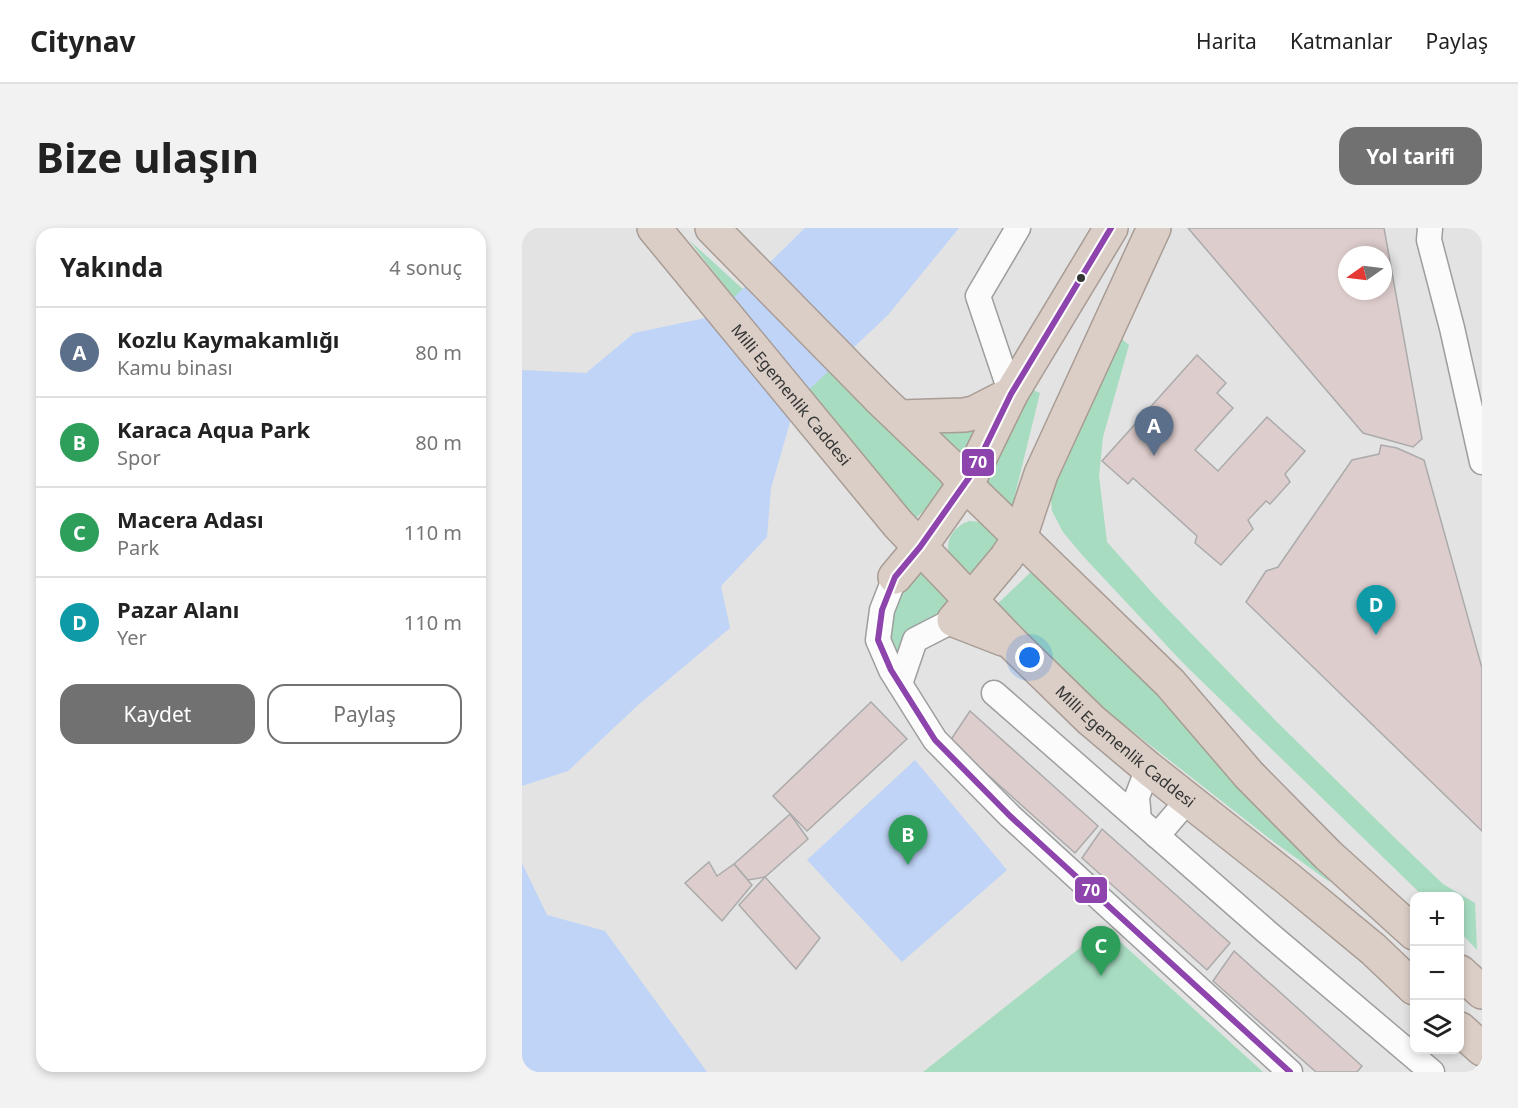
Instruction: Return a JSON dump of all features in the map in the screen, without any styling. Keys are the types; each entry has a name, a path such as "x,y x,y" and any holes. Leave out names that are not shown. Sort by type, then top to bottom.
{"highway":[{"name":"Milli Egemenlik Caddesi","path":"654,228 832,445 920,548 962,610 1012,643 1091,720 1373,949 1410,984"},
{"path":"896,577 966,484 1011,394 1112,228"},
{"path":"962,610 1006,558 1020,537 1041,474 1154,228"},
{"path":"718,235 966,484 1170,683 1242,767 1328,855 1410,929"},
{"path":"890,408 964,415 974,413 1011,394"},
{"path":"1041,474 1037,515 1046,560"},
{"path":"896,577 898,524"},
{"path":"1464,976 1482,992"},
{"path":"1464,1033 1482,1049"}],"street":[{"path":"1011,394 978,296 1018,228"},
{"path":"1430,228 1429,240 1452,328 1482,462"},
{"path":"896,577 882,610 878,640 891,670 935,740 1010,816 1290,1072"},
{"path":"900,684 915,640 962,610"},
{"path":"994,693 1432,1072"},
{"path":"1139,820 1137,797 1148,768"},
{"path":"1157,836 1188,800"}],"green space":[{"path":"689,240 954,481 909,525"},
{"path":"1118,336 1129,345 1103,437 1099,476 1107,542 1157,598 1276,721 1443,884 1456,892 1419,892 1183,663 1063,532 1052,511 1050,488"},
{"path":"1031,389 1040,393 1012,507 986,485"},
{"path":"990,419 961,466 928,422"},
{"path":"969,521 979,522 988,527 999,543 973,573 955,564 948,549 953,533 959,526"},
{"path":"918,566 951,605 895,665 886,642 890,614 901,589"},
{"path":"1036,567 1187,722 1331,883 1274,842 1067,680 990,611"},
{"path":"1464,896 1475,903 1477,950 1464,936"},
{"path":"1105,928 1263,1072 923,1072"}],"water":[{"path":"805,228 959,228 888,315 796,402 771,488 767,537 721,586 730,628 637,706 568,771 522,786 522,370 586,373 634,333 715,316"},
{"path":"915,760 1007,870 902,962 807,860"},
{"path":"522,863 547,915 605,931 707,1072 522,1072"}],"building":[{"path":"1188,228 1384,228 1387,246 1338,246 1338,300 1392,300 1392,272 1422,439 1413,447 1363,433"},
{"path":"1197,355 1226,383 1217,393 1233,408 1195,450 1218,471 1267,417 1305,451 1285,474 1290,482 1270,504 1266,501 1248,520 1253,529 1221,565 1195,543 1197,536 1133,478 1128,484 1102,461"},
{"path":"1381,445 1397,448 1424,460 1482,668 1482,831 1246,602 1266,571 1278,567 1352,460 1379,454"},
{"path":"871,702 907,739 807,831 773,796"},
{"path":"970,711 1098,826 1075,853 950,741"},
{"path":"790,814 808,839 765,877 748,880 734,864"},
{"path":"1102,829 1230,943 1207,970 1082,858"},
{"path":"709,862 717,876 734,864 752,885 722,921 685,883"},
{"path":"765,877 820,938 796,969 739,905"},
{"path":"1234,951 1362,1066 1357,1072 1316,1072 1213,981"}],"transit line":[{"name":"70","path":"1111,228 1011,394 973,472 920,547 895,577 882,610 878,640 891,670 935,740 1010,816 1290,1072"}],"place":[{"name":"Kozlu Kaymakamlığı","path":"1154,456"},
{"name":"Pazar Alanı","path":"1376,635"},
{"name":"Karaca Aqua Park","path":"908,865"},
{"name":"Macera Adası","path":"1101,976"}]}
